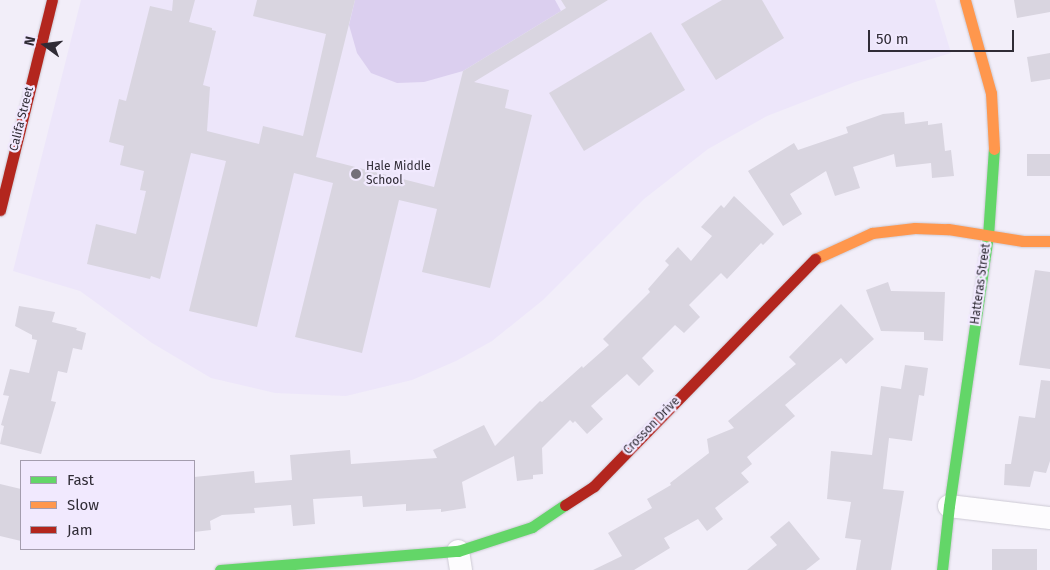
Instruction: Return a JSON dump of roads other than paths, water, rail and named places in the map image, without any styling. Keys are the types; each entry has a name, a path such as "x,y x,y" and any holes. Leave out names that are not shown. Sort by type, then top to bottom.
{"street":[{"name":"Califa Street","path":"0,210 52,0"},
{"name":"Hatteras Street","path":"942,570 949,506 988,236 995,159 991,93 965,0"},
{"name":"Crosson Drive","path":"220,570 460,560 532,527 594,486 816,258 872,233 924,228 948,229 1023,241 1050,241"},
{"path":"949,506 1050,518"}],"place":[{"name":"Hale Middle School","path":"356,174"}]}
